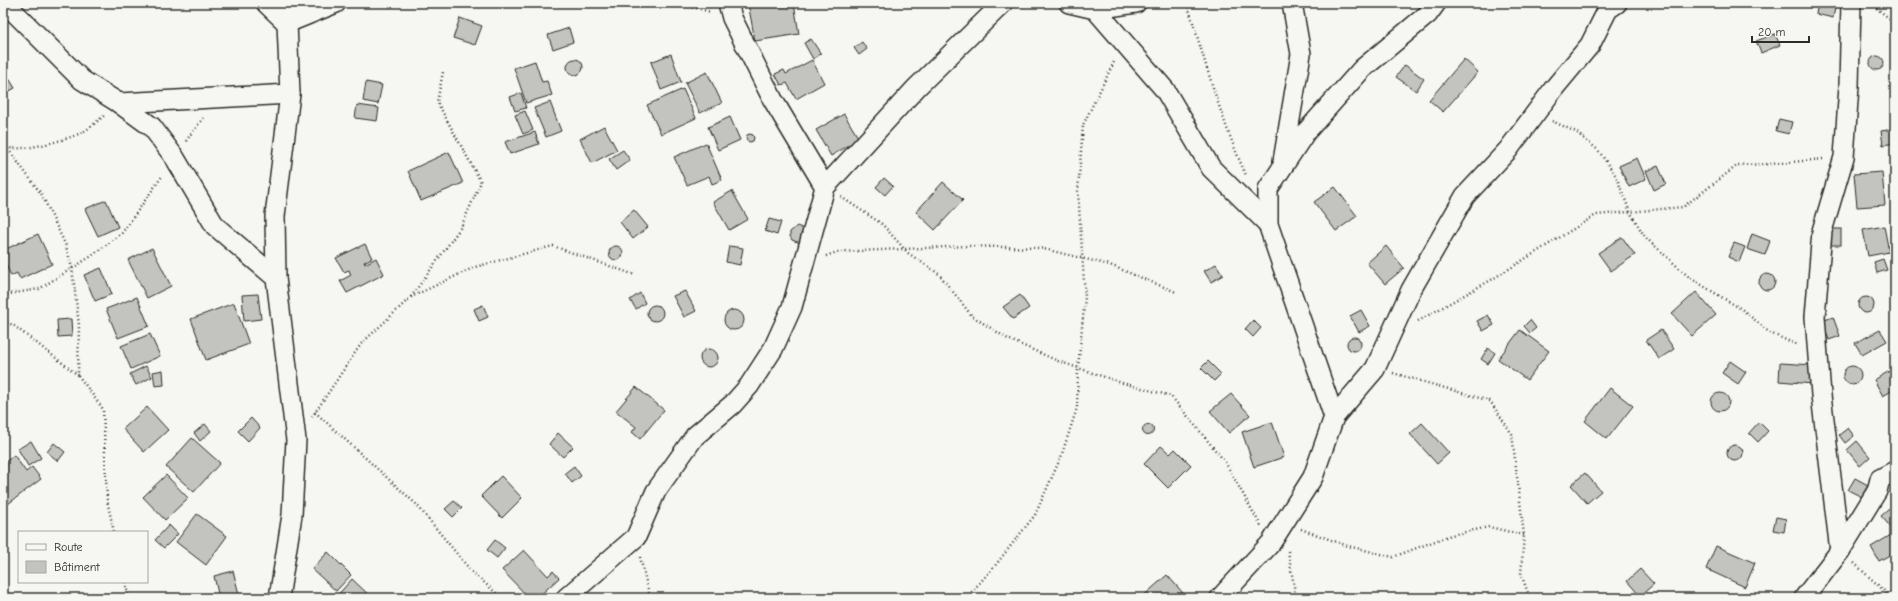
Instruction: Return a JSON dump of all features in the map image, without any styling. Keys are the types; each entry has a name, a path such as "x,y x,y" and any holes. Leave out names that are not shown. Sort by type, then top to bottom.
{"street":[{"path":"5,3 82,80 120,103 152,127 175,158 215,226 276,278"},
{"path":"266,3 287,23"},
{"path":"279,598 292,515 296,440 276,278 275,216 290,94 287,23 291,3"},
{"path":"287,23 336,3"},
{"path":"566,598 636,537 656,491 691,442 749,386 773,349 792,306 825,187 918,87 1003,3"},
{"path":"1069,3 1095,9 1136,3"},
{"path":"1282,168 1301,54 1292,3"},
{"path":"1334,417 1268,224 1268,189 1305,133 1362,69 1428,14 1436,3"},
{"path":"1840,550 1821,396 1815,317 1822,231 1844,157 1849,86 1851,3"},
{"path":"1220,598 1271,543 1284,523 1312,477 1334,417 1375,369 1411,290 1465,196 1508,150 1590,45 1612,5"},
{"path":"1095,9 1165,90 1211,168 1268,224"},
{"path":"730,10 773,100 825,187"},
{"path":"120,103 290,94"},
{"path":"1804,598 1840,550 1877,491 1880,479 1895,471"}],"path":[{"path":"677,3 730,10"},
{"path":"1188,3 1220,108 1235,152 1248,180"},
{"path":"1869,3 1895,23"},
{"path":"966,598 994,567 1035,515 1061,458 1077,408 1078,368 1085,297 1078,191 1084,125 1124,43"},
{"path":"296,440 361,344 411,297 461,227 481,182 437,102 443,72"},
{"path":"3,295 39,289 122,233 218,97"},
{"path":"8,149 27,149 82,132 120,103"},
{"path":"1536,113 1576,132 1598,150 1616,176 1630,212 1645,237 1690,278 1743,310 1770,333 1818,353"},
{"path":"3,146 8,149 42,195 66,246 72,268 79,324 78,375"},
{"path":"1417,322 1491,280 1596,215 1683,207 1738,165 1771,164 1844,157"},
{"path":"825,187 882,224 904,249 939,274 972,316 1008,339 1078,368 1119,382 1171,396 1226,462 1271,543"},
{"path":"411,297 475,267 553,246 635,275"},
{"path":"804,265 837,252 968,246 1040,248 1110,265 1176,292"},
{"path":"3,321 13,325 78,375 103,409 107,500 114,531"},
{"path":"1375,369 1430,383 1490,401 1512,434 1524,535 1521,574 1530,598"},
{"path":"315,412 416,504 472,572 502,598"},
{"path":"1296,598 1284,523 1348,546 1393,557 1452,535 1489,527 1524,535"},
{"path":"636,537 650,598"},
{"path":"1840,550 1892,598"},
{"path":"125,583 129,598"}],"building":[{"path":"748,3 794,3 799,34 755,41"},
{"path":"1818,3 1836,3 1833,18 1816,14"},
{"path":"460,18 482,26 475,45 453,38"},
{"path":"569,28 573,42 553,49 548,35"},
{"path":"1775,34 1780,45 1761,53 1756,41"},
{"path":"811,39 821,54 813,59 804,43"},
{"path":"862,42 867,49 859,55 854,48"},
{"path":"671,54 681,82 661,90 651,62"},
{"path":"1877,56 1882,58 1884,63 1882,68 1877,70 1872,68 1870,63 1872,58"},
{"path":"572,59 578,59 583,64 581,73 578,75 572,75 567,70 567,64"},
{"path":"1464,59 1478,72 1443,112 1429,100"},
{"path":"812,60 824,83 796,99 787,83 781,85 775,74 784,70 786,74"},
{"path":"535,61 542,82 547,81 552,95 526,103 514,68"},
{"path":"1405,65 1424,79 1416,91 1396,77"},
{"path":"707,72 722,103 700,113 685,83"},
{"path":"8,77 15,88 6,93 3,88 3,81"},
{"path":"366,82 382,85 378,104 363,101"},
{"path":"683,89 696,118 661,134 647,105"},
{"path":"521,93 526,108 515,111 510,97"},
{"path":"550,102 561,131 546,137 534,108"},
{"path":"357,105 379,108 377,121 355,118"},
{"path":"525,111 533,130 523,134 515,115"},
{"path":"844,114 859,139 831,156 816,130"},
{"path":"730,117 740,140 718,150 708,127"},
{"path":"1779,119 1792,122 1789,134 1776,131"},
{"path":"604,126 617,150 592,163 580,139"},
{"path":"1894,129 1895,143 1883,145 1881,131"},
{"path":"535,132 539,144 510,154 505,142"},
{"path":"750,134 753,135 753,141 750,142 747,141 746,138 747,135"},
{"path":"706,143 722,180 712,184 709,176 687,185 674,157"},
{"path":"623,150 630,160 616,170 609,159"},
{"path":"449,152 463,183 421,201 408,171"},
{"path":"1637,158 1646,179 1629,187 1619,166"},
{"path":"1658,166 1666,184 1654,190 1646,171"},
{"path":"1882,172 1885,205 1857,207 1854,174"},
{"path":"884,178 893,186 885,195 876,187"},
{"path":"943,182 963,200 935,230 916,212"},
{"path":"1335,187 1357,216 1336,231 1314,202"},
{"path":"732,191 748,219 729,230 713,202"},
{"path":"106,200 118,227 98,236 85,209"},
{"path":"634,210 648,227 633,239 620,222"},
{"path":"769,219 781,222 777,235 765,231"},
{"path":"797,226 804,229 800,243 792,240 790,236 790,232"},
{"path":"1884,226 1889,252 1868,256 1863,230"},
{"path":"1826,229 1841,229 1841,245 1826,245"},
{"path":"38,234 52,264 20,279 17,273 11,276 3,258 3,255 8,253 6,249"},
{"path":"1752,234 1770,241 1765,255 1747,249"},
{"path":"1622,237 1635,255 1611,271 1598,253"},
{"path":"1734,243 1745,247 1739,262 1728,257"},
{"path":"365,244 372,258 364,262 365,264 376,258 384,274 347,293 340,281 351,275 349,270 344,272 336,258"},
{"path":"616,246 621,248 623,253 621,258 616,260 611,258 609,253 611,248"},
{"path":"729,246 743,248 740,265 726,262"},
{"path":"1386,246 1404,268 1385,284 1367,263"},
{"path":"152,248 171,286 147,298 128,260"},
{"path":"1883,259 1887,270 1877,273 1874,262"},
{"path":"1216,264 1223,275 1211,282 1204,271"},
{"path":"101,268 112,294 95,301 84,275"},
{"path":"1764,274 1770,274 1775,279 1773,288 1770,290 1764,290 1759,285 1759,279"},
{"path":"685,291 696,311 684,317 673,296"},
{"path":"1696,292 1716,315 1692,336 1672,314"},
{"path":"640,293 645,303 636,309 630,300"},
{"path":"258,294 261,319 244,321 242,295"},
{"path":"1020,295 1029,308 1013,319 1003,307"},
{"path":"137,297 149,326 118,338 106,309"},
{"path":"1866,297 1872,299 1874,305 1872,311 1866,313 1860,311 1858,305 1860,299"},
{"path":"234,303 249,344 206,360 191,319"},
{"path":"483,305 488,317 479,321 474,309"},
{"path":"655,305 661,307 663,313 661,319 655,321 649,319 647,313 649,307"},
{"path":"734,310 741,313 744,320 741,327 734,330 727,327 724,320 727,313"},
{"path":"1361,310 1370,326 1359,332 1350,316"},
{"path":"1488,315 1494,325 1483,331 1477,321"},
{"path":"1833,317 1840,336 1829,340 1822,321"},
{"path":"71,319 72,336 58,337 57,320"},
{"path":"1253,320 1261,328 1253,337 1245,329"},
{"path":"1530,320 1536,328 1530,333 1524,326"},
{"path":"1520,330 1549,351 1527,380 1498,359"},
{"path":"1661,330 1674,349 1659,359 1646,340"},
{"path":"1880,330 1887,341 1862,355 1855,343"},
{"path":"150,334 160,356 131,369 121,346"},
{"path":"1354,337 1359,339 1361,344 1359,349 1354,351 1349,349 1347,344 1349,339"},
{"path":"1488,348 1495,353 1488,364 1481,359"},
{"path":"709,349 715,352 718,358 715,364 709,367 703,364 700,358 703,352"},
{"path":"1208,361 1221,374 1214,381 1201,368"},
{"path":"1730,361 1746,372 1738,384 1722,373"},
{"path":"1780,363 1814,365 1813,384 1779,381"},
{"path":"146,366 152,377 136,385 130,374"},
{"path":"1852,366 1858,369 1861,375 1858,381 1852,384 1846,381 1843,375 1846,369"},
{"path":"1893,369 1895,372 1895,389 1883,396 1874,380"},
{"path":"163,370 164,385 155,386 153,372"},
{"path":"636,387 664,410 640,439 632,432 636,427 616,411"},
{"path":"1610,388 1633,406 1607,439 1585,421"},
{"path":"1716,393 1724,393 1729,398 1727,409 1724,411 1716,411 1711,406 1711,398"},
{"path":"1231,394 1250,415 1229,433 1210,411"},
{"path":"147,407 168,430 144,452 123,429"},
{"path":"251,418 260,428 248,441 238,431"},
{"path":"1272,422 1284,457 1254,467 1242,432"},
{"path":"1759,422 1768,431 1758,442 1749,433"},
{"path":"1422,423 1449,453 1437,464 1410,434"},
{"path":"205,424 211,431 200,441 194,433"},
{"path":"1148,424 1152,426 1154,430 1152,434 1148,436 1144,434 1142,430 1144,426"},
{"path":"1848,428 1854,436 1845,443 1839,435"},
{"path":"558,433 573,447 563,457 549,444"},
{"path":"192,438 220,463 194,492 166,467"},
{"path":"31,441 41,458 28,466 18,449"},
{"path":"1857,441 1870,457 1860,466 1847,450"},
{"path":"54,443 65,452 58,461 47,452"},
{"path":"1735,445 1742,450 1743,453 1738,460 1735,461 1728,456 1727,453 1732,446"},
{"path":"1161,446 1170,454 1175,449 1191,465 1168,488 1144,464"},
{"path":"14,455 26,472 32,467 41,479 4,507 3,464"},
{"path":"574,466 581,476 572,483 565,473"},
{"path":"1585,473 1601,491 1587,503 1571,485"},
{"path":"166,475 188,498 165,520 143,497"},
{"path":"501,476 522,498 502,518 481,496"},
{"path":"1855,478 1868,485 1862,497 1848,490"},
{"path":"454,501 462,508 453,517 445,509"},
{"path":"1895,504 1895,532 1881,516"},
{"path":"197,514 227,536 206,565 176,542"},
{"path":"1776,517 1786,519 1784,532 1773,530"},
{"path":"169,525 178,534 164,548 155,540"},
{"path":"1891,535 1895,542 1895,552 1879,561 1871,547"},
{"path":"495,540 505,548 497,558 487,550"},
{"path":"1716,546 1755,563 1745,587 1706,569"},
{"path":"524,550 548,576 553,571 559,578 537,598 529,598 502,570"},
{"path":"328,552 351,575 336,591 312,569"},
{"path":"1640,569 1654,584 1640,596 1627,581"},
{"path":"233,571 240,598 219,598 214,576"},
{"path":"1167,575 1183,593 1177,598 1141,598"},
{"path":"352,579 372,598 335,598"}]}
